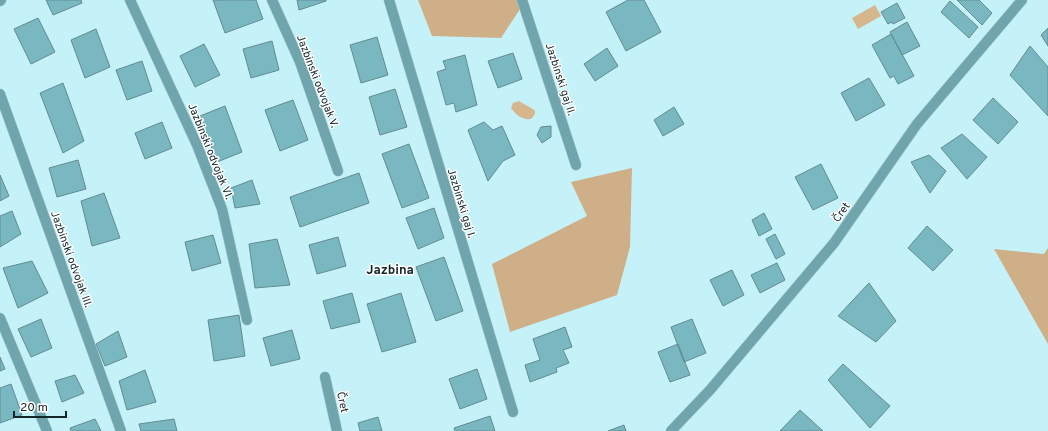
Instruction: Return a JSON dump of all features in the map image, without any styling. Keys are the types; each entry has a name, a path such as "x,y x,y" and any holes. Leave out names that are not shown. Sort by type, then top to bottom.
{"street":[{"name":"Jazbinski odvojak VI.","path":"130,0 197,145 222,209 247,320"},
{"name":"Jazbinski odvojak V.","path":"272,0 300,62 338,172"},
{"name":"Jazbinski gaj I.","path":"389,0 513,412"},
{"name":"Jazbinski gaj II.","path":"522,0 576,165"},
{"name":"Čret","path":"671,431 710,390 834,243 917,124 1022,0"},
{"name":"Jazbinski odvojak III.","path":"0,94 121,431"},
{"path":"0,318 47,431"},
{"name":"Čret","path":"325,377 337,431"}],"shaded area":[{"path":"418,0 526,0 501,38 432,36"},
{"path":"875,5 881,16 858,29 852,18"},
{"path":"519,101 535,111 535,114 531,119 525,119 515,113 511,108 513,103"},
{"path":"632,168 630,247 617,295 510,332 492,264 587,216 571,182"},
{"path":"1048,248 1048,344 994,249 1044,254"}],"building":[{"path":"46,0 81,0 82,3 53,15"},
{"path":"213,0 256,0 263,19 225,33"},
{"path":"297,0 326,0 326,1 299,10"},
{"path":"628,0 644,0 661,32 626,51 606,12"},
{"path":"957,0 979,0 992,13 982,25"},
{"path":"950,1 978,27 969,38 941,12"},
{"path":"897,3 905,18 893,24 892,22 888,24 881,12"},
{"path":"38,18 55,52 31,64 14,29"},
{"path":"907,22 920,46 902,55 890,32"},
{"path":"1048,28 1048,46 1041,35"},
{"path":"96,29 110,67 85,78 71,40"},
{"path":"891,34 914,76 898,84 894,76 890,78 872,45"},
{"path":"377,37 388,75 361,83 350,45"},
{"path":"272,41 279,70 251,78 243,49"},
{"path":"204,44 220,75 195,87 180,56"},
{"path":"1030,46 1048,67 1048,116 1010,75"},
{"path":"607,48 618,66 595,81 584,64"},
{"path":"513,53 522,79 498,88 488,61"},
{"path":"465,55 477,105 456,112 454,103 446,105 437,72 446,69 443,61"},
{"path":"142,61 152,91 127,100 116,70"},
{"path":"869,78 885,105 856,121 841,93"},
{"path":"63,83 84,141 63,153 40,93"},
{"path":"395,89 407,127 380,135 369,97"},
{"path":"993,98 1018,122 998,144 973,120"},
{"path":"293,100 308,140 280,151 265,110"},
{"path":"225,106 242,152 217,162 200,116"},
{"path":"674,107 684,124 663,136 654,120"},
{"path":"162,122 172,148 145,159 135,133"},
{"path":"484,122 493,130 502,126 515,155 503,161 488,181 468,130"},
{"path":"551,126 551,137 542,143 537,135 541,127"},
{"path":"962,134 987,157 967,179 941,148"},
{"path":"409,144 429,198 402,208 382,154"},
{"path":"929,155 946,171 930,193 911,162"},
{"path":"78,160 86,189 57,197 49,168"},
{"path":"821,164 838,198 813,210 795,177"},
{"path":"359,173 369,203 300,227 290,197"},
{"path":"0,175 9,196 0,201"},
{"path":"252,180 260,204 235,208 231,188"},
{"path":"104,193 120,238 92,246 81,201"},
{"path":"434,208 444,238 418,249 406,218"},
{"path":"12,211 21,234 0,247 0,216"},
{"path":"764,213 772,229 759,236 752,220"},
{"path":"927,226 953,250 933,271 908,248"},
{"path":"775,234 785,254 776,259 766,239"},
{"path":"213,235 221,263 192,271 185,242"},
{"path":"338,237 346,266 317,274 309,245"},
{"path":"277,239 290,285 255,288 249,244"},
{"path":"444,257 463,311 436,321 416,267"},
{"path":"32,261 48,293 18,308 3,268"},
{"path":"777,263 785,280 760,293 751,275"},
{"path":"732,270 744,295 723,306 710,280"},
{"path":"869,283 896,321 876,342 838,316"},
{"path":"352,293 360,322 331,329 323,301"},
{"path":"401,293 416,342 382,352 367,304"},
{"path":"239,315 245,356 214,361 208,320"},
{"path":"41,319 52,348 31,357 18,329"},
{"path":"692,319 706,353 684,362 671,327"},
{"path":"565,327 572,347 563,350 569,363 556,368 557,372 530,382 525,365 540,360 533,339"},
{"path":"292,330 300,359 271,366 263,338"},
{"path":"118,331 127,357 105,366 96,344"},
{"path":"678,344 690,375 670,382 658,352"},
{"path":"0,357 5,369 0,371"},
{"path":"843,364 890,406 870,428 828,380"},
{"path":"477,369 487,399 460,409 449,379"},
{"path":"145,370 156,402 127,410 119,381"},
{"path":"75,375 84,393 62,402 55,381"},
{"path":"11,384 22,415 0,423 0,388"},
{"path":"800,410 823,431 780,431"},
{"path":"490,416 495,431 455,431 454,428"},
{"path":"378,417 382,431 360,431 358,423"},
{"path":"95,419 101,431 71,431 70,428"},
{"path":"174,419 177,431 141,431 139,424"},
{"path":"624,425 626,431 608,431"}],"district":[{"name":"Jazbina","path":"390,269"}]}
